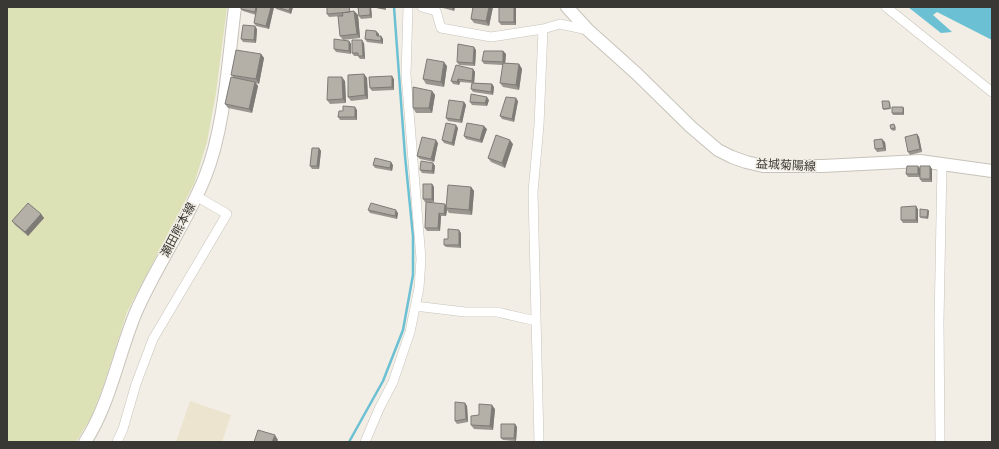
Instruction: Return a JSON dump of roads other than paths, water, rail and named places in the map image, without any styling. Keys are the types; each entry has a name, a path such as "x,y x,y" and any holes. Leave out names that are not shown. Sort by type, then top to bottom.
{"main road":[{"name":"瀬田熊本線","path":"85,442 98,419 125,341 145,292 205,176 216,143 224,95 235,7"},
{"name":"益城菊陽線","path":"567,7 588,30 637,74 706,140 718,150 732,157 763,166 823,166 920,161 992,171"}],"street":[{"path":"365,442 393,382 410,332 419,288 421,259 406,75 408,7"},
{"path":"422,7 436,11 441,28 491,37 543,29 560,24 588,30"},
{"path":"886,7 992,92"},
{"path":"539,442 533,192 540,125 543,29"},
{"path":"940,442 939,322 942,165"},
{"path":"117,442 123,429 136,384 153,339 227,214 196,196"},
{"path":"415,306 465,312 497,312 536,321"}],"water":[{"path":"908,7 992,7 992,40 937,12 933,15 952,32 941,33"}],"waterway":[{"path":"349,442 383,381 403,330 413,275 413,236 405,156 394,7"}]}
